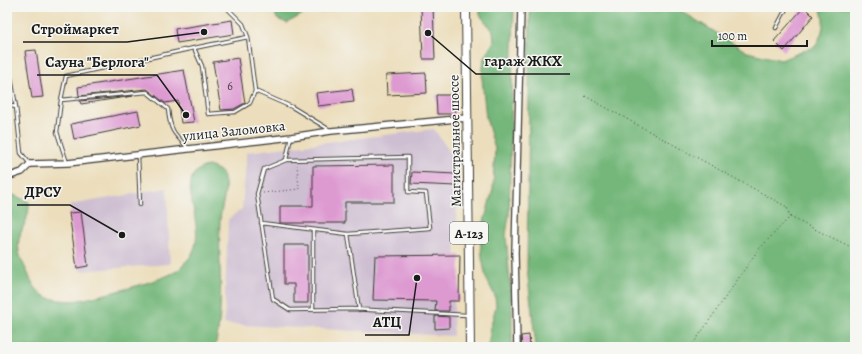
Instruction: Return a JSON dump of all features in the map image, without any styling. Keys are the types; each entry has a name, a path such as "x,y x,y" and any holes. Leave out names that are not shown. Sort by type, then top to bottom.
{"main road":[{"name":"Магистральное шоссе","path":"466,7 470,347"}],"street":[{"path":"517,347 515,252 521,7"},
{"name":"улица Заломовка","path":"30,164 68,163 331,131 468,118"},
{"path":"7,177 22,172 30,164"}],"lane":[{"path":"194,48 202,66 208,114 235,112 250,103 255,91 248,37 243,24 226,7"},
{"path":"776,28 787,7"},
{"path":"68,163 58,132 61,100 66,76 248,37"},
{"path":"7,55 16,107 21,153 30,164"},
{"path":"255,91 292,108 331,131"},
{"path":"61,100 147,92 168,109 170,125 176,136 188,148"},
{"path":"7,105 16,107"},
{"path":"286,160 291,137"},
{"path":"138,155 140,205"},
{"path":"261,223 348,234 430,228 426,193 408,192 408,157 286,160 264,169 257,194 261,223 273,299 290,310 359,310 470,316"},
{"path":"313,230 313,310"},
{"path":"348,234 359,310"}],"path":[{"path":"585,96 787,208 790,217 855,249"},
{"path":"257,194 299,189 296,160"},
{"path":"691,347 758,250 790,217"}],"shaded area":[{"path":"434,129 458,164 453,336 224,324 228,219 242,209 247,152"},
{"path":"167,188 170,264 80,271 70,205"}],"green space":[{"path":"273,7 342,7 325,12 305,13 287,23 277,19"},
{"path":"480,7 514,7 509,215 506,235 512,307 512,347 488,347 491,325 496,306 495,296 486,278 480,237 493,189 495,149 486,118 482,78 484,58 494,41 493,31 480,15"},
{"path":"530,7 675,7 747,52 781,60 816,46 823,27 823,17 820,7 855,7 855,347 536,347 527,269"},
{"path":"208,166 220,171 223,175 225,183 225,194 220,220 220,316 215,347 7,347 7,192 29,202 28,215 18,245 21,257 34,286 45,297 75,301 146,283 171,274 181,267 190,257 195,245 196,231 192,203 191,180 197,171"}],"building":[{"path":"421,7 433,7 435,59 423,59"},
{"path":"804,7 813,16 784,51 774,41"},
{"path":"232,20 234,34 177,43 175,29"},
{"path":"36,50 43,97 32,98 25,51"},
{"path":"238,58 245,103 234,109 221,110 213,62"},
{"path":"184,70 194,122 181,123 178,101 165,103 147,89 79,96 78,87"},
{"path":"426,73 427,93 387,95 386,75"},
{"path":"352,89 354,102 318,106 316,93"},
{"path":"436,95 454,95 455,114 437,114"},
{"path":"133,96 81,104 80,101"},
{"path":"138,111 141,125 74,139 71,124"},
{"path":"394,165 394,202 345,202 345,223 280,223 280,206 313,206 313,166"},
{"path":"412,172 456,174 456,186 411,184"},
{"path":"81,212 88,266 77,268 69,213"},
{"path":"284,245 308,245 308,303 294,303 294,284 284,284"},
{"path":"460,255 459,301 449,301 449,311 435,311 436,301 373,300 375,256"},
{"path":"435,316 449,317 449,328 435,329"},
{"path":"529,335 530,347 522,347 521,336"}],"place":[{"name":"Строймаркет","path":"204,32"},
{"name":"гараж ЖКХ","path":"428,33"},
{"name":"Сауна \"Берлога\"","path":"186,115"},
{"name":"ДРСУ","path":"122,235"},
{"name":"АТЦ","path":"417,278"}]}
